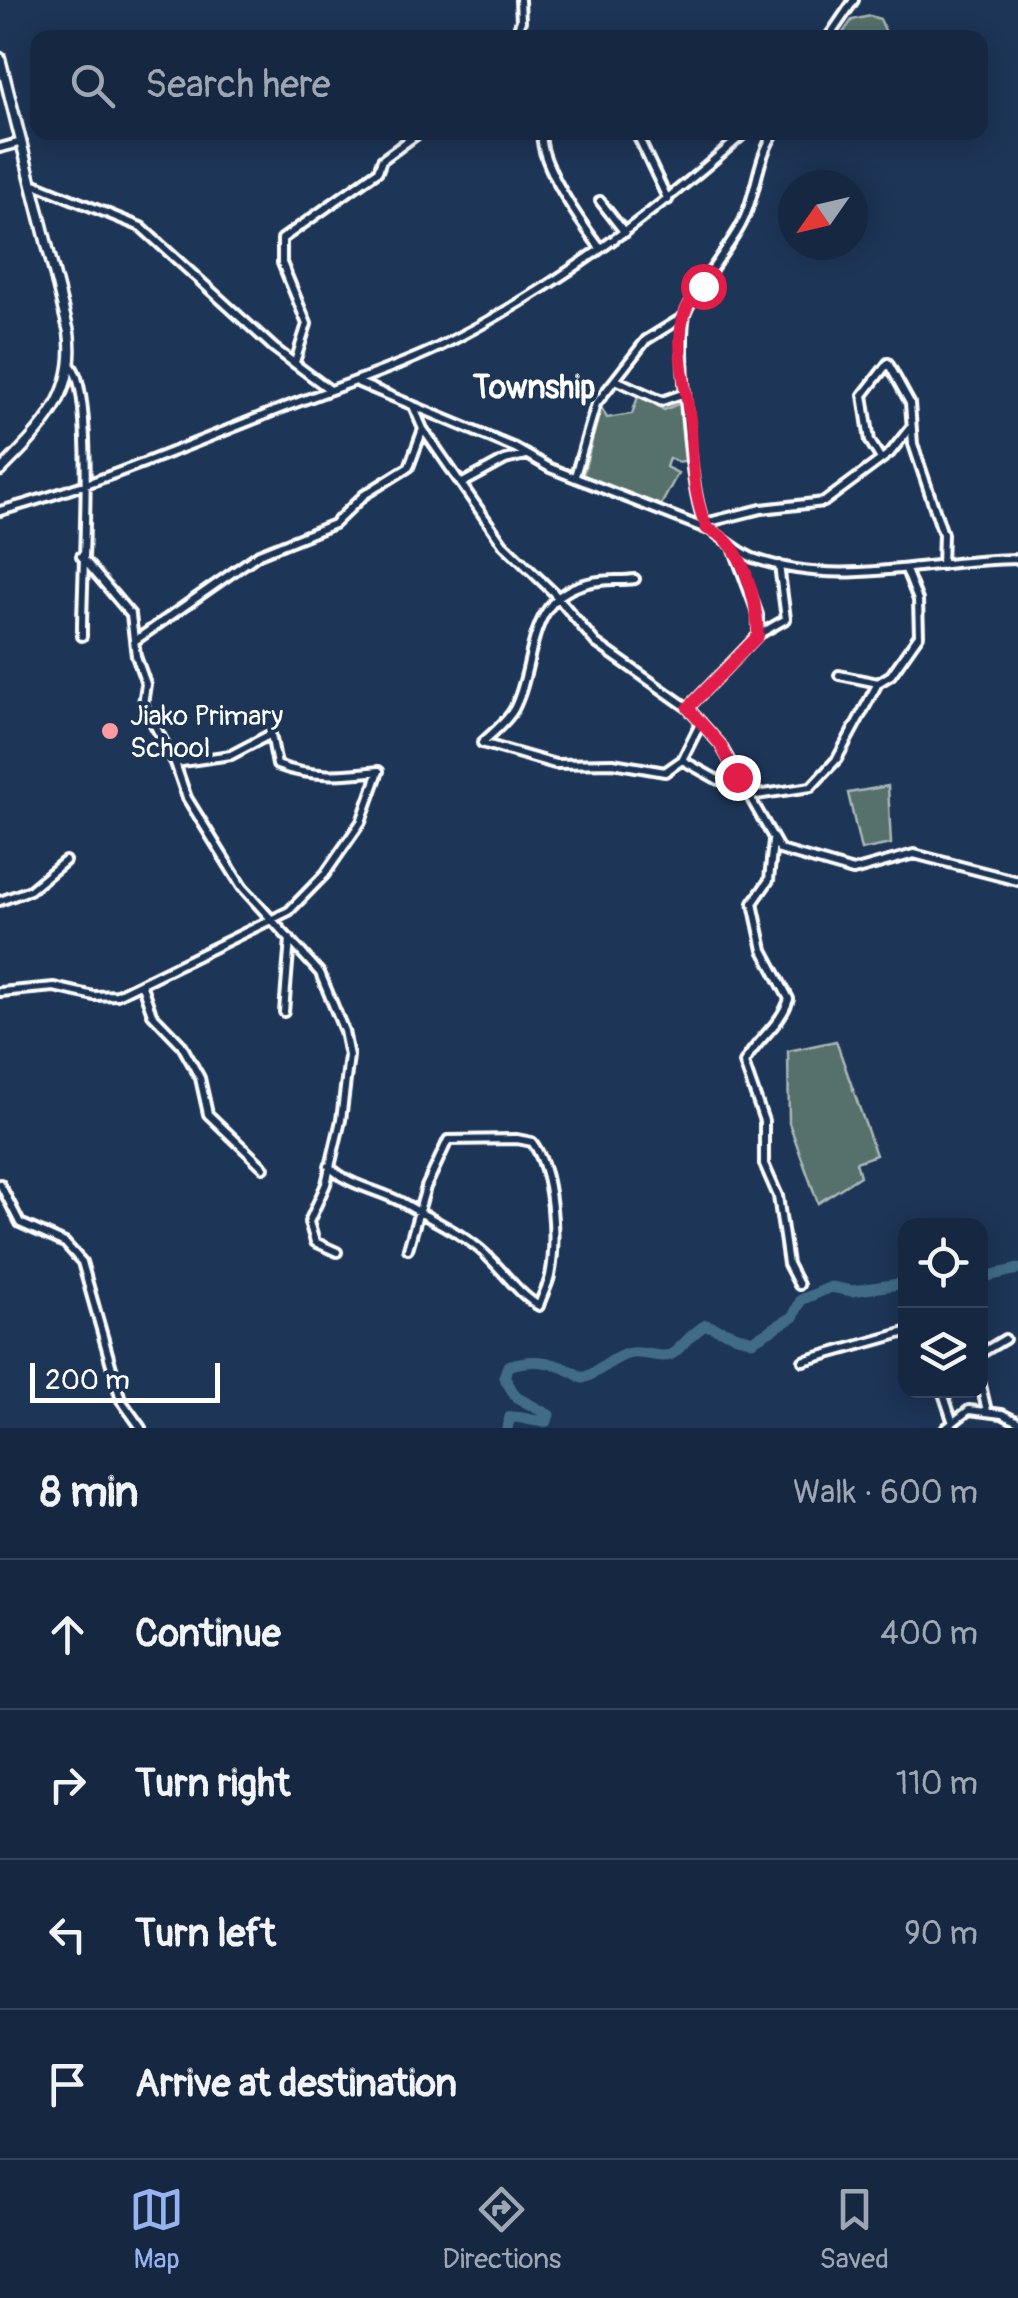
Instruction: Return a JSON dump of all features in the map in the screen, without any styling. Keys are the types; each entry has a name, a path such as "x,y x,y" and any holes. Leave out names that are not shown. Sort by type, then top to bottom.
{"street":[{"path":"518,30 522,21 520,0"},
{"path":"833,30 854,0"},
{"path":"0,58 69,332 72,368 82,389 82,636"},
{"path":"295,362 308,324 282,263 282,239 378,171 382,160 409,140"},
{"path":"541,140 561,195 600,248"},
{"path":"640,140 668,200"},
{"path":"0,511 85,485 358,383 503,314 624,234 737,140"},
{"path":"706,526 696,497 681,374 685,316 693,295 712,274 743,222 771,140"},
{"path":"0,148 22,142"},
{"path":"30,183 142,227 331,390"},
{"path":"600,201 624,234"},
{"path":"575,476 596,404 618,381 646,340 685,316"},
{"path":"880,459 870,441 864,395 888,362 906,393 909,428 942,530 942,565"},
{"path":"0,471 51,416 72,368"},
{"path":"618,381 662,401 685,393"},
{"path":"358,383 720,533 734,550 758,615 758,636"},
{"path":"414,408 422,429 514,558 560,600 606,653 688,708 720,744 774,840 792,856 841,869 863,869 914,854 1018,881"},
{"path":"706,526 771,508 822,503 897,447 909,428"},
{"path":"136,640 259,554 334,524 364,495 409,467 422,429"},
{"path":"461,484 506,460 526,455"},
{"path":"734,550 779,565 837,574 1018,560"},
{"path":"80,556 131,616 136,656 146,682 144,704 175,763 188,798 246,892 323,979 348,1044 341,1120 326,1184 309,1222 315,1242 337,1252"},
{"path":"688,708 758,636 786,619 779,565"},
{"path":"750,796 814,785 838,759 878,683 892,675 919,635 918,600 906,570"},
{"path":"635,578 588,583 560,600 535,629 528,670 514,709 482,743 555,764 613,763 666,772 682,760 701,722"},
{"path":"839,675 878,683"},
{"path":"0,992 54,987 113,996 274,920 325,874 366,814 379,770 314,774 288,769 277,765 270,734 231,755 175,763"},
{"path":"682,760 718,780 737,777"},
{"path":"774,840 769,880 754,903 763,950 789,999 783,1016 744,1063 767,1133 764,1164 778,1196 788,1264 799,1285"},
{"path":"0,901 30,890 65,861"},
{"path":"284,1012 290,939"},
{"path":"141,983 152,1014 180,1044 200,1078 208,1114 264,1168"},
{"path":"330,1166 346,1179 394,1197 421,1214 484,1253 540,1306 550,1275 551,1194 543,1159 532,1142 517,1138 448,1140 426,1188 421,1214 408,1249"},
{"path":"0,1184 20,1223 65,1243 82,1262 121,1400 141,1428"},
{"path":"803,1360 898,1334"},
{"path":"988,1349 1004,1339"},
{"path":"945,1398 952,1420"},
{"path":"983,1398 986,1411"},
{"path":"946,1428 969,1410 986,1411 1018,1422"}],"green space":[{"path":"870,16 880,19 885,30 845,30 852,20"},
{"path":"639,394 664,410 685,401 694,459 678,462 669,458 666,467 678,473 660,507 583,475 601,407 607,418 632,414"},
{"path":"888,786 891,844 861,850 848,793"},
{"path":"836,1041 876,1155 856,1162 860,1176 818,1203 789,1123 788,1051"}],"waterway":[{"path":"988,1276 1018,1269"},
{"path":"507,1428 510,1417 547,1421 549,1415 516,1397 504,1377 508,1366 547,1363 583,1378 625,1355 670,1355 706,1325 752,1341 793,1317 801,1300 831,1287 852,1291 898,1284"}],"place":[{"name":"Jiako Primary School","path":"110,731"}],"district":[{"name":"Township","path":"534,387"}],"route":[{"path":"703,286 690,300 681,338 681,374 691,426 696,497 707,529 720,533 734,550 758,615 758,636 734,656 719,679 688,708 726,752 737,777"}]}
